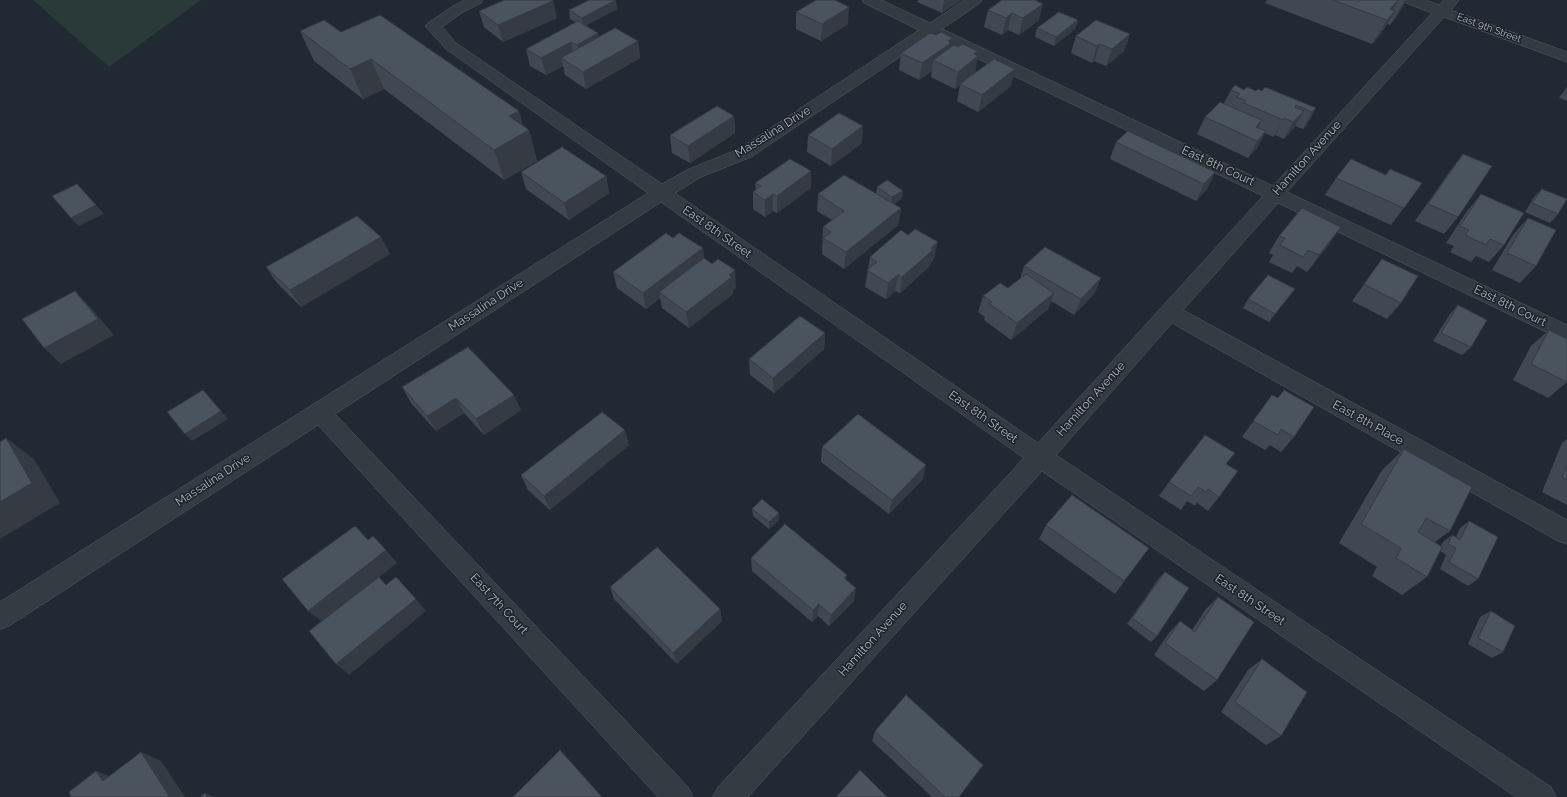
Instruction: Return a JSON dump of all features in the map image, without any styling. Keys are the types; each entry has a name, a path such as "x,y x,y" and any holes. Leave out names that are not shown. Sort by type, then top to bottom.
{"street":[{"name":"East 8th Street","path":"476,0 458,9 433,26 452,46 1040,457 1541,797"},
{"name":"East 8th Court","path":"869,0 1567,334"},
{"name":"Massalina Drive","path":"0,617 661,193 695,173 745,153 975,0"},
{"name":"East 9th Street","path":"1410,0 1447,6 1567,57"},
{"name":"Hamilton Avenue","path":"728,797 1040,457 1356,104 1447,6"},
{"name":"East 8th Place","path":"1169,312 1567,533"},
{"name":"East 7th Court","path":"320,411 678,797"}],"shaded area":[{"path":"33,0 201,0 109,67"}],"building":[{"path":"504,0 553,1 498,25 479,11"},
{"path":"589,0 616,0 582,18 569,10"},
{"path":"816,0 835,0 849,7 822,24 796,12"},
{"path":"1002,0 1035,0 1043,4 1023,18 1012,13 1006,18 988,10"},
{"path":"1333,0 1398,0 1390,9 1395,11 1387,20"},
{"path":"1059,12 1078,20 1056,37 1037,28"},
{"path":"380,15 519,111 509,116 529,130 494,150 371,59 350,69 300,31 324,20 341,32"},
{"path":"1096,20 1130,34 1112,49 1100,44 1097,46 1076,36"},
{"path":"578,21 598,33 577,45 571,42 541,58 526,49"},
{"path":"615,28 638,41 583,72 561,58"},
{"path":"941,32 953,38 948,41 951,43 922,63 901,53 930,33 936,35"},
{"path":"962,44 978,51 974,54 978,56 958,72 933,60 954,45 958,47"},
{"path":"994,59 1015,69 982,95 960,84"},
{"path":"1235,85 1244,90 1247,87 1256,91 1258,89 1262,91 1265,87 1316,108 1312,112 1296,105 1295,107 1304,111 1293,122 1284,118 1283,120 1244,103 1246,101 1237,97 1240,94 1231,90"},
{"path":"1220,102 1262,120 1256,127 1266,131 1257,141 1205,117"},
{"path":"717,106 734,116 688,146 670,135"},
{"path":"839,113 863,126 832,149 808,135"},
{"path":"1128,131 1215,172 1204,184 1116,142"},
{"path":"562,147 606,176 564,203 521,172"},
{"path":"1463,154 1492,166 1458,217 1428,204"},
{"path":"790,159 811,171 777,196 773,194 765,200 753,192 761,186 755,183"},
{"path":"1351,159 1386,175 1390,169 1422,183 1404,208 1336,178"},
{"path":"844,175 901,208 846,252 823,238 831,232 823,227 844,211 818,194"},
{"path":"887,180 903,191 892,197 877,187"},
{"path":"77,184 96,205 71,218 52,196"},
{"path":"1542,189 1567,199 1558,214 1532,203"},
{"path":"1481,194 1524,213 1504,245 1490,239 1486,245 1465,235 1469,230 1460,226"},
{"path":"1302,208 1341,227 1319,255 1308,250 1303,257 1280,245 1285,238 1279,236"},
{"path":"357,216 381,237 290,290 266,267"},
{"path":"1528,218 1556,230 1536,266 1507,253"},
{"path":"915,229 938,242 931,248 933,250 902,277 898,275 888,283 867,270 877,262 870,257 901,230 908,235"},
{"path":"666,233 673,238 679,233 703,248 643,293 613,272"},
{"path":"1045,247 1101,278 1081,299 1024,266"},
{"path":"704,258 712,264 718,259 735,270 729,275 732,277 686,312 659,292"},
{"path":"1382,259 1418,276 1401,303 1364,284"},
{"path":"1026,274 1054,293 1017,323 989,304 992,302 983,296 1000,283 1008,288"},
{"path":"1268,275 1295,289 1275,314 1248,299"},
{"path":"75,291 98,319 44,348 22,319"},
{"path":"1458,305 1487,320 1471,347 1441,333"},
{"path":"800,316 825,333 773,378 749,359"},
{"path":"1549,330 1567,339 1567,382 1531,364"},
{"path":"468,347 514,395 476,419 456,398 427,416 402,387"},
{"path":"203,390 221,411 185,434 167,412"},
{"path":"1284,390 1314,407 1294,437 1281,429 1278,435 1253,421 1272,395 1278,398"},
{"path":"602,412 625,430 544,496 521,475"},
{"path":"858,414 926,465 892,500 822,447"},
{"path":"1205,435 1235,453 1226,464 1238,471 1219,497 1208,489 1206,492 1198,487 1191,496 1169,482"},
{"path":"6,438 32,483 0,502 0,442"},
{"path":"1404,449 1472,487 1450,531 1426,518 1418,532 1442,547 1427,577 1396,558 1401,548 1361,524"},
{"path":"1567,466 1567,480 1562,477"},
{"path":"1072,495 1149,548 1124,581 1046,525"},
{"path":"762,499 779,513 769,522 752,509"},
{"path":"1469,521 1498,537 1478,579 1449,562 1456,548 1448,544 1452,535 1460,540"},
{"path":"785,524 847,575 844,578 856,588 831,615 819,604 813,610 751,558"},
{"path":"355,526 368,540 373,536 386,550 308,611 282,579"},
{"path":"657,547 720,609 673,653 610,587"},
{"path":"1165,572 1189,588 1157,636 1132,618"},
{"path":"379,577 386,585 396,577 416,599 336,664 309,631"},
{"path":"1218,597 1254,622 1217,680 1165,643 1180,621 1195,632"},
{"path":"1491,611 1515,626 1503,652 1478,638"},
{"path":"1262,659 1307,692 1281,736 1235,702"},
{"path":"906,695 983,765 959,797 945,797 875,731"},
{"path":"560,750 602,797 513,797"},
{"path":"141,752 169,796 71,797 69,792 96,771 103,781"},
{"path":"860,770 887,797 836,797"},
{"path":"205,793 207,797 200,797"}]}
